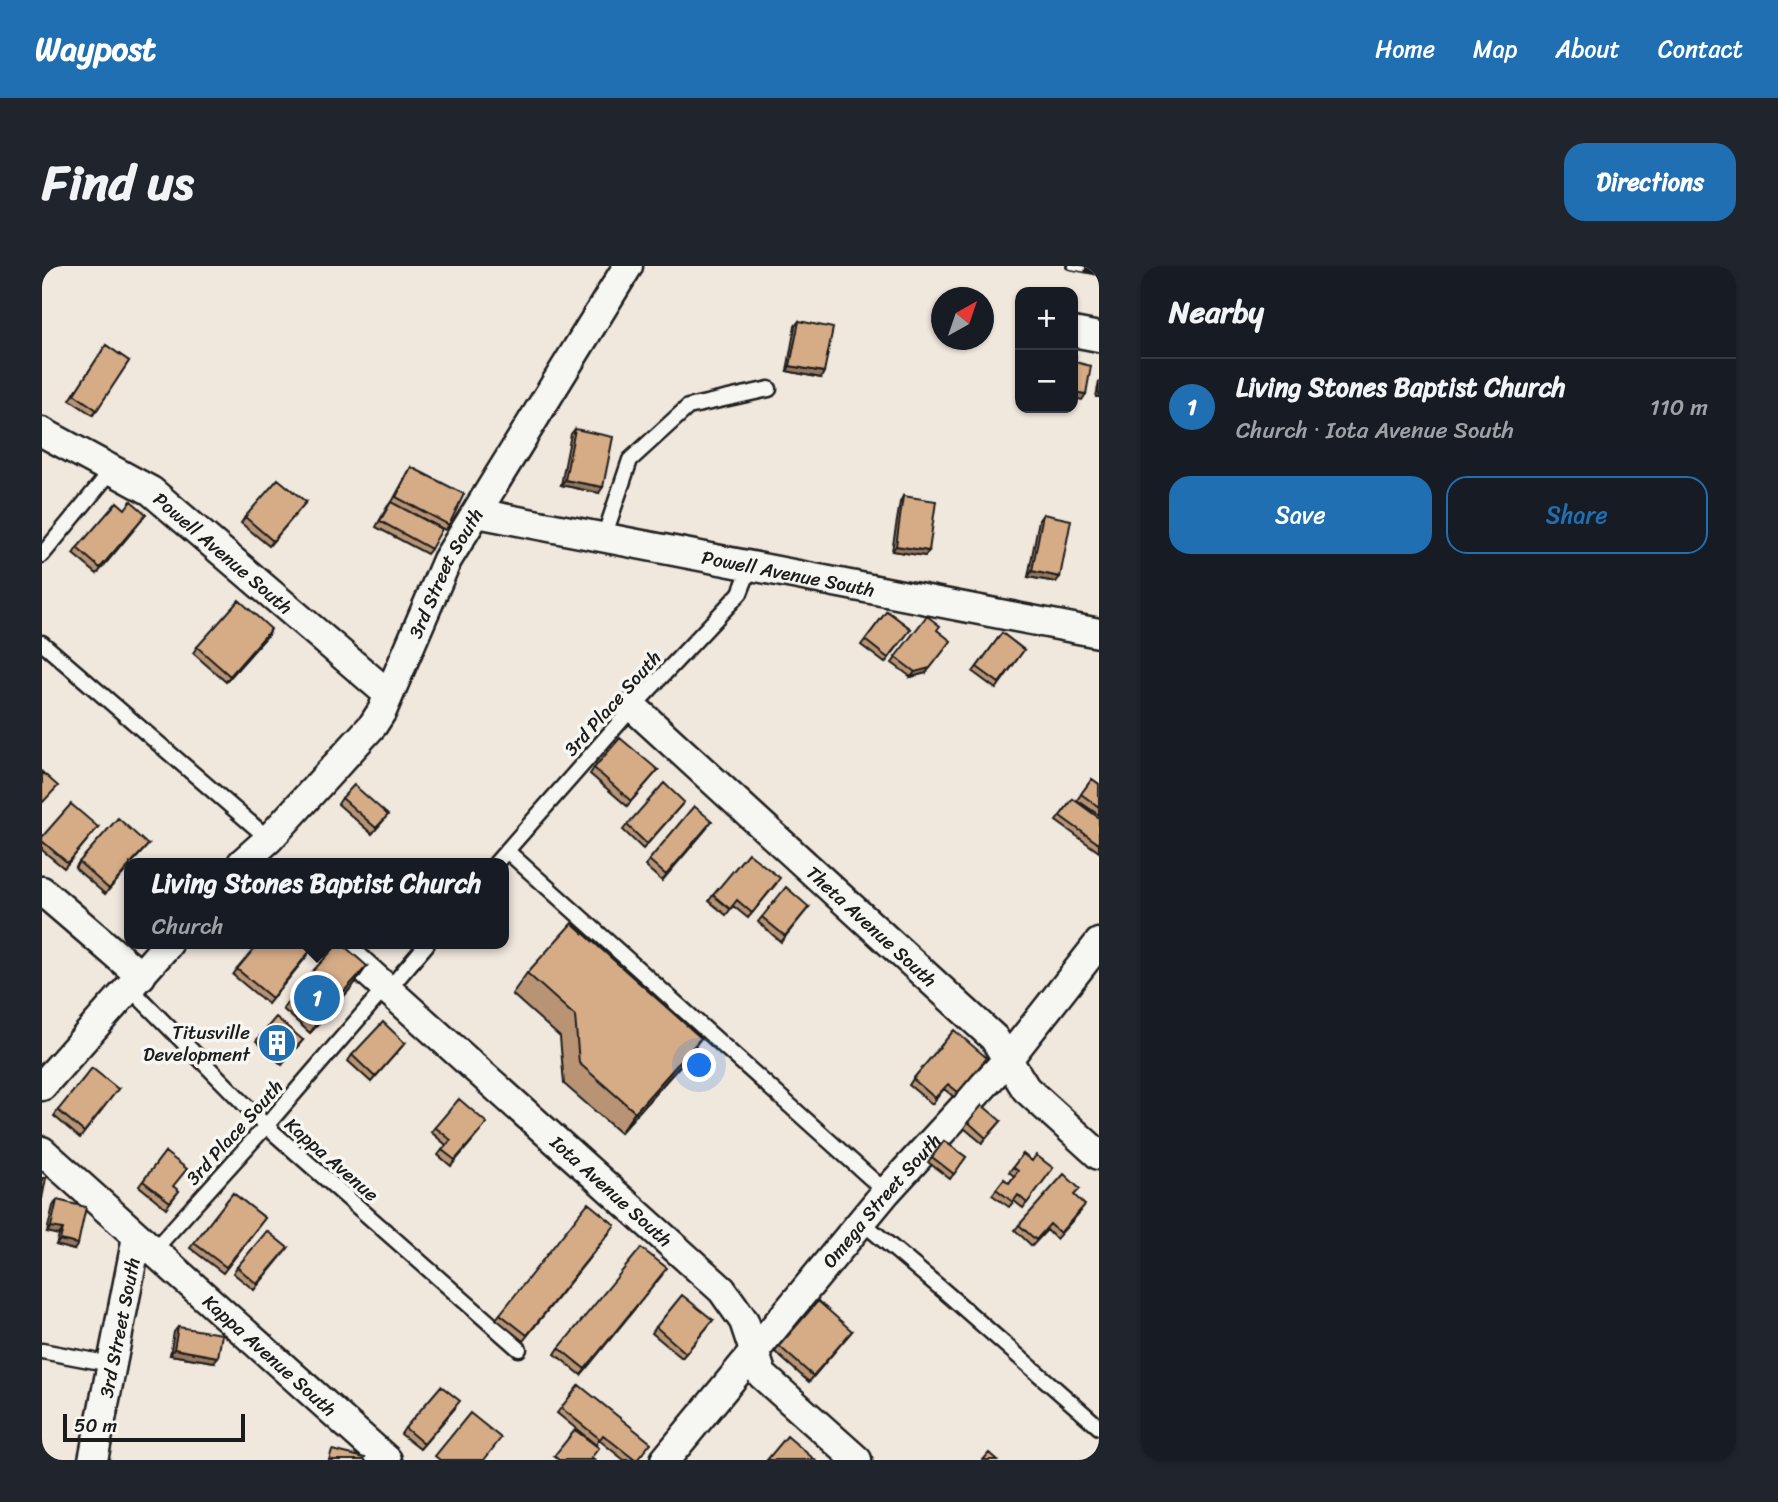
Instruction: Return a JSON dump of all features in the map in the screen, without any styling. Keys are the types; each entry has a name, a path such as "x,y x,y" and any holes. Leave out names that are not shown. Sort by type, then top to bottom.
{"street":[{"name":"3rd Street South","path":"250,858 373,725 382,711 447,560 628,266"},
{"path":"1078,333 1099,337"},
{"name":"Powell Avenue South","path":"42,432 152,491 388,694"},
{"name":"Powell Avenue South","path":"477,513 1099,633"},
{"name":"Theta Avenue South","path":"633,707 994,1038 1026,1088 1099,1155"},
{"path":"42,891 135,982"},
{"name":"Omega Street South","path":"665,1460 886,1192 1008,1059 1099,943"},
{"path":"42,1086 164,949"},
{"name":"Iota Avenue South","path":"342,949 722,1290 744,1321 762,1375 857,1460"},
{"name":"Kappa Avenue South","path":"42,1151 387,1460"},
{"name":"3rd Street South","path":"93,1460 111,1364 145,1244"}],"lane":[{"path":"604,537 630,460 688,407 769,389"},
{"path":"42,555 112,470"},
{"name":"3rd Place South","path":"500,858 633,707 740,593 751,565"},
{"path":"42,643 270,839"},
{"path":"506,851 886,1192"},
{"name":"3rd Place South","path":"145,1244 266,1126 423,949"},
{"name":"Kappa Avenue","path":"135,982 266,1126 519,1349"},
{"path":"862,1222 1099,1427"},
{"path":"42,1351 111,1364"}],"building":[{"path":"799,321 833,328 824,372 790,366"},
{"path":"106,345 129,361 97,410 74,394"},
{"path":"1078,363 1091,366 1086,394 1078,393"},
{"path":"575,429 613,437 603,487 565,480"},
{"path":"411,467 464,494 449,525 396,497"},
{"path":"278,479 306,502 273,541 245,517"},
{"path":"903,496 936,501 929,551 896,546"},
{"path":"131,501 146,514 100,568 77,548 117,502 125,509"},
{"path":"391,502 442,529 431,549 380,521"},
{"path":"1043,514 1071,520 1060,577 1032,571"},
{"path":"239,600 271,629 230,676 197,647"},
{"path":"887,611 911,629 888,658 865,640"},
{"path":"927,616 940,626 937,630 951,641 930,668 915,672 895,657"},
{"path":"1002,633 1024,650 999,683 977,667"},
{"path":"620,738 658,770 631,801 594,768"},
{"path":"42,772 58,786 42,803"},
{"path":"1092,779 1099,784 1099,807 1081,794"},
{"path":"664,783 684,802 647,844 627,825"},
{"path":"354,785 388,815 376,828 342,798"},
{"path":"1073,799 1099,818 1099,844 1060,816"},
{"path":"71,804 98,827 68,863 42,841 42,837"},
{"path":"694,806 712,821 666,875 649,860"},
{"path":"118,818 148,845 136,858 124,858 124,872 109,889 79,862"},
{"path":"748,853 780,878 752,913 737,900 730,909 713,895"},
{"path":"786,887 809,907 785,936 762,917"},
{"path":"572,923 701,1038 635,1112 579,1063 575,1016 527,973"},
{"path":"254,949 311,950 272,998 237,969"},
{"path":"333,949 348,949 367,966 324,1013 297,988"},
{"name":"Titusville Development","path":"276,1017 303,1040 286,1059 260,1036"},
{"path":"383,1022 405,1043 375,1077 352,1055"},
{"path":"954,1030 987,1058 958,1092 948,1084 935,1098 913,1079"},
{"path":"92,1068 118,1089 84,1132 58,1110"},
{"path":"459,1099 487,1123 455,1160 442,1150 451,1140 435,1127"},
{"path":"982,1105 1001,1121 986,1138 968,1122"},
{"path":"944,1141 966,1157 954,1174 932,1157"},
{"path":"165,1152 187,1169 173,1186 179,1191 170,1202 143,1181"},
{"path":"1023,1154 1032,1161 1036,1155 1053,1168 1027,1203 1018,1195 1013,1202 996,1189 1004,1179 1009,1183 1018,1171 1013,1167"},
{"path":"1064,1174 1080,1189 1074,1195 1085,1205 1060,1233 1050,1224 1036,1240 1019,1225"},
{"path":"42,1178 46,1178 42,1199"},
{"path":"233,1193 265,1218 226,1267 194,1243"},
{"path":"57,1200 86,1207 78,1244 60,1240 63,1229 51,1227"},
{"path":"588,1203 615,1225 527,1335 500,1314"},
{"path":"267,1231 288,1248 257,1284 237,1267"},
{"path":"641,1248 667,1268 585,1369 559,1348"},
{"path":"682,1295 713,1320 686,1353 656,1327"},
{"path":"818,1301 852,1331 813,1376 779,1346"},
{"path":"178,1327 222,1334 218,1357 174,1349"},
{"path":"579,1385 651,1443 637,1460 603,1435 600,1439 561,1408"},
{"path":"441,1386 460,1401 424,1444 405,1428"},
{"path":"470,1413 501,1438 484,1460 440,1460 435,1456"},
{"path":"575,1430 599,1448 591,1458 594,1460 559,1460 554,1456"},
{"path":"787,1436 815,1460 767,1460"},
{"path":"332,1450 365,1458 329,1460"},
{"path":"989,1453 997,1460 983,1460"}],"railway":[{"path":"1069,266 1099,272"}],"place":[{"name":"Living Stones Baptist Church","path":"317,998"},
{"name":"Titusville Development","path":"277,1043"}]}
